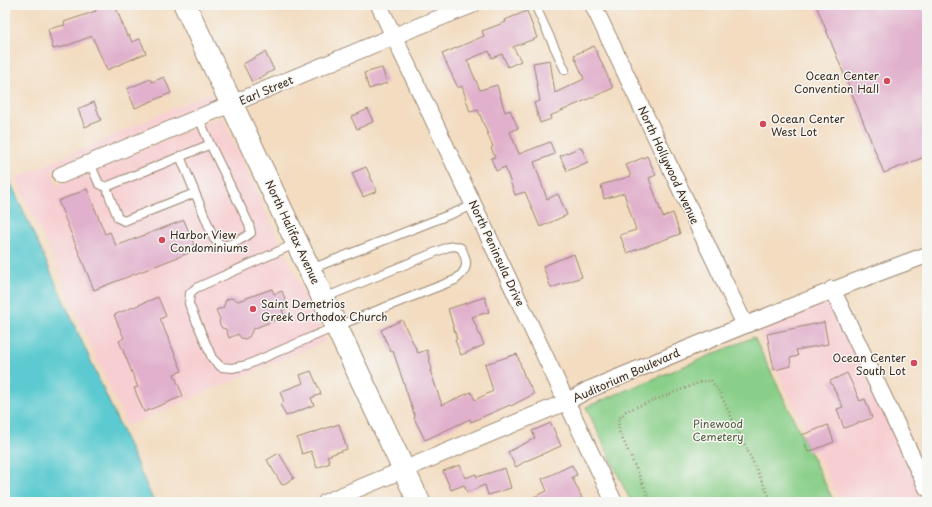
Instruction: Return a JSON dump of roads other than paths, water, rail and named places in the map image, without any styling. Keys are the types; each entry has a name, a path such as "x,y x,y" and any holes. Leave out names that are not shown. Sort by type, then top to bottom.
{"street":[{"name":"North Halifax Avenue","path":"185,5 233,104 419,502"},
{"name":"North Peninsula Drive","path":"379,5 614,502"},
{"name":"Earl Street","path":"61,175 472,5"},
{"name":"North Hollywood Avenue","path":"593,5 745,325"},
{"name":"Auditorium Boulevard","path":"326,502 566,402 588,390 745,325 832,290 927,255"},
{"path":"832,290 927,488"}],"lane":[{"path":"535,5 565,70"},
{"path":"180,156 214,239 218,243 224,245 245,238 251,232 248,224 199,118"},
{"path":"106,187 210,144"},
{"path":"90,163 99,184 106,187 118,218 124,221 195,193"},
{"path":"311,270 474,205"},
{"path":"298,243 196,288 190,293 188,304 212,358 221,367 232,368 247,365 337,326 455,280 463,274 466,264 465,256 461,248 455,246 448,247 324,298"}],"water":[{"path":"5,170 154,502 5,502"}],"place":[{"name":"Ocean Center Convention Hall","path":"887,81"},
{"name":"Ocean Center West Lot","path":"763,124"},
{"name":"Harbor View Condominiums","path":"162,240"},
{"name":"Saint Demetrios Greek Orthodox Church","path":"253,309"},
{"name":"Ocean Center South Lot","path":"914,363"}],"park label":[{"name":"Pinewood Cemetery","path":"718,429"}]}
